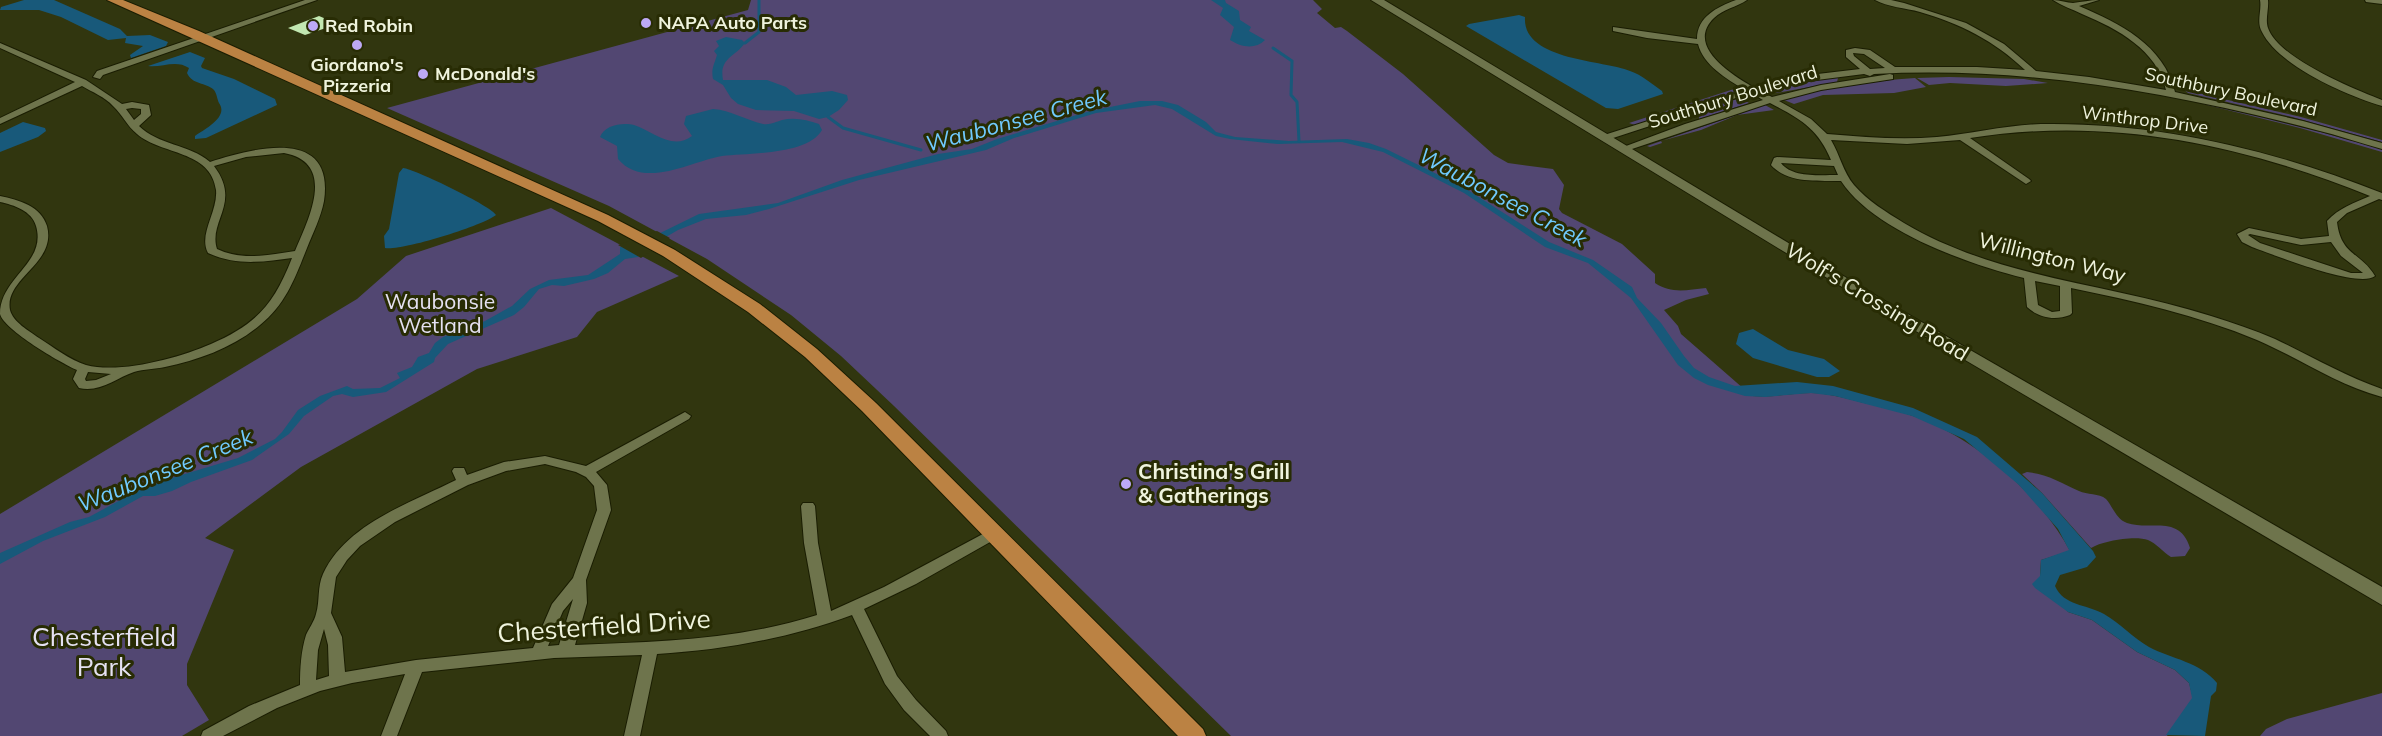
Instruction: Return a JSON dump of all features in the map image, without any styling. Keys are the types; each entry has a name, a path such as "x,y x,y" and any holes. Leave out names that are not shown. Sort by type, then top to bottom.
{"main road":[{"path":"113,0 204,38 631,232 669,253 754,308 811,353 869,407 1194,736"},
{"name":"Wolf's Crossing Road","path":"1376,0 2047,403 2382,597"}],"street":[{"path":"0,121 81,83 179,51 181,46 313,0"},
{"path":"1616,29 1647,36 1701,42 1702,28 1711,15 1743,0"},
{"path":"1879,0 1933,13 1975,29 2002,44 2035,75"},
{"path":"2057,0 2115,27 2138,42 2155,58 2166,73 2171,94"},
{"path":"2069,6 2095,0"},
{"path":"2264,0 2261,20 2266,34 2281,50 2316,73 2382,103"},
{"path":"2369,0 2382,2"},
{"name":"Willington Way","path":"1701,42 1714,64 1752,90 1810,123 1825,137 1844,178 1875,209 1918,236 1986,264 2065,285 2164,306 2218,322 2269,341 2345,379 2382,393"},
{"path":"0,45 81,83 120,107 140,133 199,157 209,165 218,179 221,192 218,218 209,240 212,251 220,255 245,259 299,254"},
{"path":"1876,79 1850,57 1849,52 1858,50 1869,53 1901,76"},
{"name":"Southbury Boulevard","path":"1604,138 1752,90 1809,78 1892,69 1973,69 2101,82 2171,94 2301,123 2382,146"},
{"name":"Southbury Boulevard","path":"1623,149 1800,91 1901,76 2035,75"},
{"path":"120,107 142,105 146,107 148,111 146,115 134,125"},
{"name":"Winthrop Drive","path":"1825,137 1903,141 2039,127 2122,129 2171,136 2258,154 2319,172 2380,196"},
{"path":"1962,136 2026,181"},
{"path":"0,199 24,206 34,212 44,229 44,239 35,259 6,296 5,313 11,322 63,358 84,368 131,369 174,361 196,354 218,345 254,324 277,303 299,254 320,198 318,175 310,158 291,151 276,150 247,153 209,165"},
{"path":"1836,163 1778,160 1776,165 1780,170 1789,174 1844,178"},
{"path":"2333,238 2313,244 2250,231 2242,234 2246,240 2256,245 2350,276 2370,276 2368,271 2346,254 2333,238 2332,220 2343,211 2380,196"},
{"path":"2029,276 2033,307 2050,315 2059,316 2066,313 2065,285"},
{"path":"84,368 79,380 83,385 90,386 131,369"},
{"path":"587,471 685,416"},
{"path":"308,688 308,662 313,637 324,613 324,596 331,573 342,555 384,523 461,477 534,461 558,461 587,471 602,489 604,510 579,580 578,610 565,652"},
{"path":"808,506 811,543 825,619"},
{"name":"Chesterfield Drive","path":"209,736 308,688 338,680 416,666 538,653 651,648 729,640 825,619 910,580 994,533"},
{"path":"538,653 557,608 579,580"},
{"path":"855,606 891,680 910,705 940,736"},
{"path":"324,613 334,629 337,643 338,680"},
{"path":"632,736 651,648"},
{"path":"389,736 416,666"}],"green space":[{"path":"751,0 1313,0 1322,9 1317,13 1335,28 1341,27 1347,31 1403,74 1494,155 1508,163 1553,169 1564,185 1559,209 1562,213 1622,244 1655,274 1655,283 1673,290 1706,288 1709,294 1686,300 1664,310 1678,326 1681,334 1752,396 1818,393 1891,409 1919,418 1947,431 1989,458 2008,474 2043,511 2070,551 2041,560 2040,576 2068,612 2092,620 2137,652 2175,670 2189,683 2193,698 2167,736 1231,736 894,406 841,356 791,315 707,259 609,206 387,108 748,10"},
{"path":"1848,76 1838,78 1837,82 1777,93 1773,89 1798,82"},
{"path":"1915,78 1926,87 1894,93 1823,95 1794,104 1784,100 1849,85"},
{"path":"1917,78 2024,79 2048,83 2006,86 1950,83 1929,85"},
{"path":"1734,89 1738,91 1635,125 1629,123"},
{"path":"2185,90 2301,117 2382,140 2382,142 2292,117 2188,93"},
{"path":"1741,98 1749,103 1699,119 1699,115 1704,112 1702,109"},
{"path":"2187,100 2281,121 2382,149 2382,152 2300,128"},
{"path":"1765,105 1774,110 1737,115 1701,130 1663,140"},
{"path":"1661,141 1662,143 1647,146"},
{"name":"Waubonsie Wetland","path":"551,208 679,276 597,312 577,337 477,369 301,467 205,538 234,550 187,664 187,685 209,720 182,736 0,736 0,514 357,299 406,256"},
{"path":"2027,472 2048,477 2082,492 2103,497 2120,519 2127,523 2172,527 2185,537 2190,548 2185,556 2171,557 2151,541 2127,538 2091,548 2022,474"},
{"path":"2382,693 2382,736 2260,736 2266,729 2287,719"}],"water":[{"path":"24,0 54,0 120,29 127,36 150,35 168,42 166,46 131,58 130,55 143,46 125,43 126,38 108,40 61,17 39,10 0,10 1,7"},
{"path":"1211,0 1225,0 1239,11 1240,20 1251,27 1249,31 1265,40 1257,45 1248,46 1230,40 1234,27 1220,15 1223,8"},
{"path":"1519,15 1525,17 1528,32 1536,42 1550,51 1630,71 1647,80 1663,94 1618,109 1606,108 1466,26"},
{"path":"726,37 742,40 745,43 725,63 722,73 723,80 767,80 786,87 796,95 832,91 847,95 848,100 839,110 828,117 819,119 794,111 756,110 738,104 723,85 713,79 717,55 714,51 719,46 716,41"},
{"path":"190,52 205,58 202,68 234,79 275,99 277,105 206,138 195,139 195,136 210,126 221,113 215,92 211,87 192,80 187,73 189,68 184,65 148,66"},
{"path":"1140,101 1162,101 1178,105 1206,122 1216,132 1235,137 1289,141 1347,139 1386,149 1463,187 1549,242 1593,260 1632,287 1637,298 1661,323 1694,368 1709,377 1735,386 1797,382 1833,386 1913,408 1977,437 2042,493 2093,551 2096,557 2087,567 2060,575 2055,586 2059,593 2070,601 2104,614 2149,647 2202,670 2217,683 2216,691 2211,696 2205,736 2166,735 2192,698 2189,683 2175,670 2137,652 2092,620 2068,612 2035,588 2032,584 2040,576 2041,560 2069,550 2058,529 2019,485 1964,439 1912,416 1835,396 1811,393 1765,397 1745,396 1708,385 1694,378 1678,365 1631,298 1588,263 1545,247 1464,193 1383,152 1342,142 1278,144 1230,139 1216,136 1172,109 1155,105 1096,113 1014,138 986,150 859,180 746,215 706,219 678,230 647,248 638,257 625,259 608,273 594,279 539,289 514,315 448,344 434,362 386,392 353,397 342,394 333,396 304,416 289,434 252,460 172,491 155,496 143,496 105,517 43,541 0,564 0,553 70,522 89,517 137,491 238,458 275,439 298,410 320,396 347,386 353,389 380,388 400,378 397,373 412,367 418,357 429,353 435,343 443,337 485,321 512,306 530,289 549,280 588,275 620,254 620,247 648,239 699,214 778,203 842,180 938,154 972,149 997,139 1090,111"},
{"path":"713,109 726,111 763,124 787,119 805,120 819,124 822,130 815,138 791,148 722,156 654,173 629,168 618,159 617,146 600,137 610,127 625,124 634,125 670,141 685,140 692,136 684,124 686,116"},
{"path":"23,122 45,128 46,131 38,137 0,152 0,133"},
{"path":"403,168 453,189 482,204 496,215 442,237 408,246 385,248 384,236 389,229 399,173"},
{"path":"1753,329 1788,350 1824,359 1840,371 1829,377 1817,377 1753,358 1736,344 1739,333"}],"pier":[{"path":"657,231 670,238 641,258 618,245"}],"building":[{"name":"Red Robin","path":"319,16 338,24 305,35 288,28"}],"waterway":[{"path":"745,43 759,32 759,0"},
{"path":"1273,48 1292,61 1291,95 1297,102 1299,141"},
{"name":"Waubonsee Creek","path":"828,117 843,128 921,150"}],"place":[{"name":"NAPA Auto Parts","path":"646,23"},
{"name":"Red Robin","path":"313,26"},
{"name":"Giordano's Pizzeria","path":"357,45"},
{"name":"McDonald's","path":"423,74"},
{"name":"Christina's Grill & Gatherings","path":"1126,484"}],"park label":[{"name":"Chesterfield Park","path":"104,652"}]}
